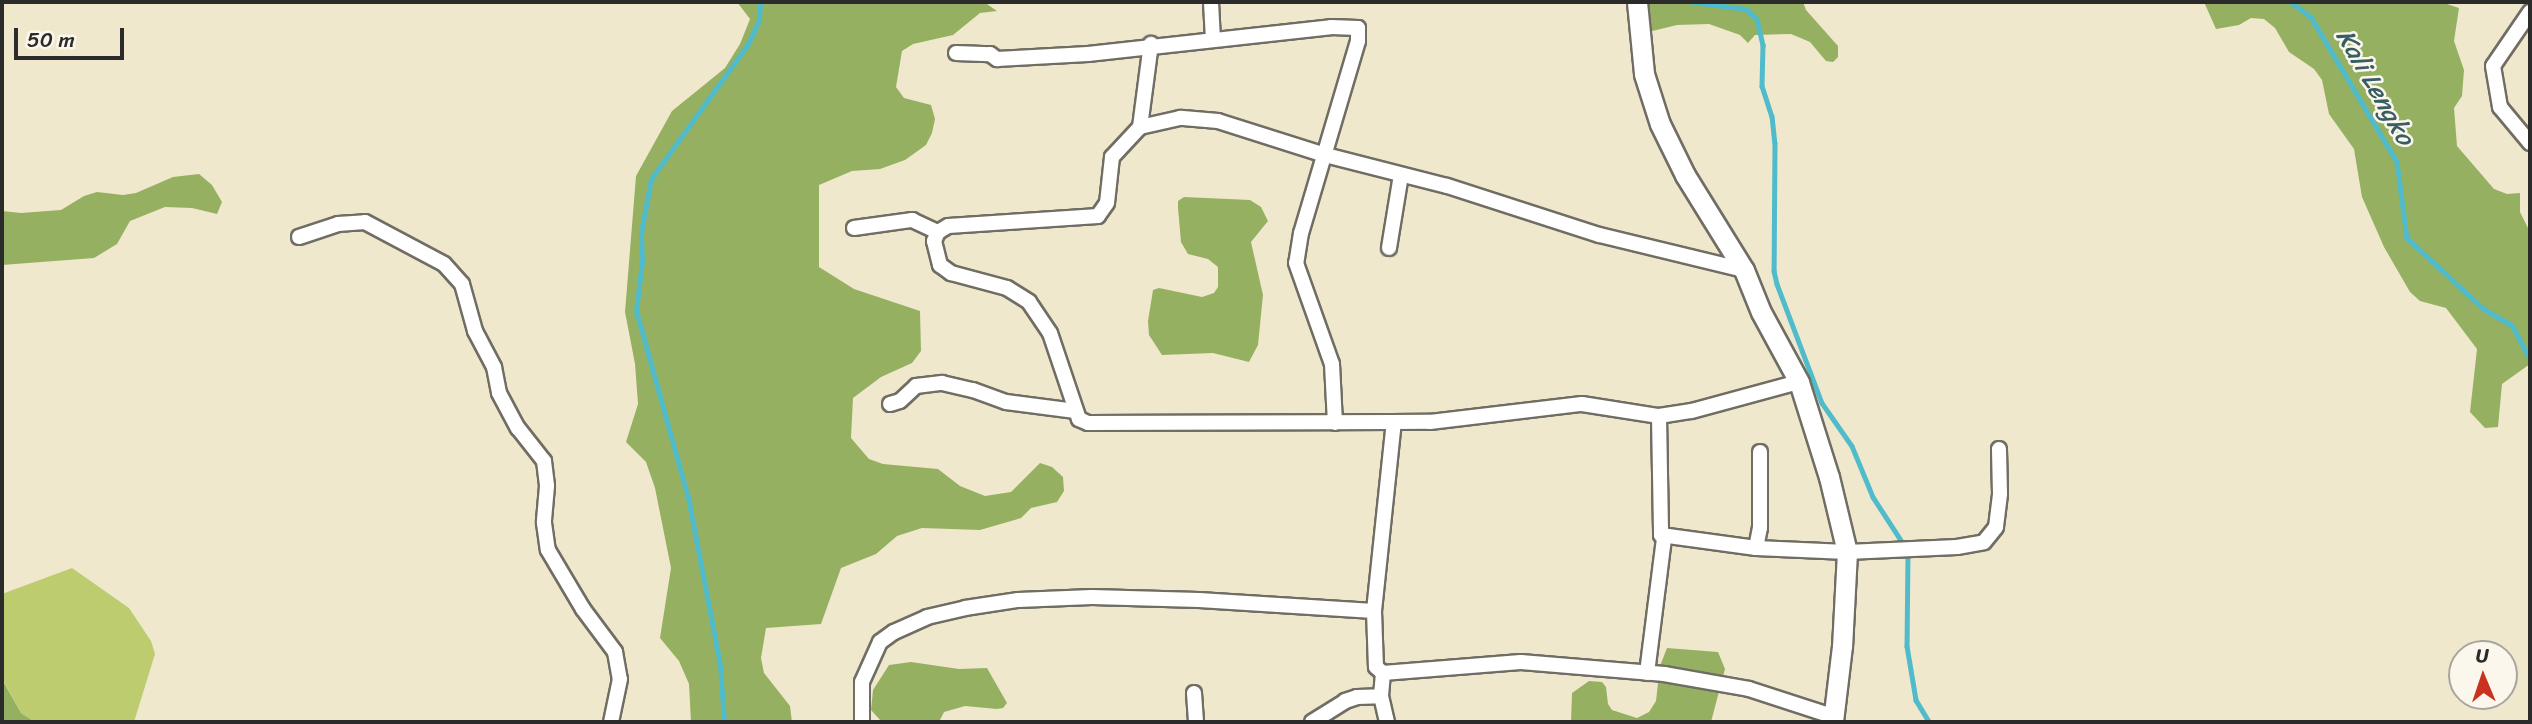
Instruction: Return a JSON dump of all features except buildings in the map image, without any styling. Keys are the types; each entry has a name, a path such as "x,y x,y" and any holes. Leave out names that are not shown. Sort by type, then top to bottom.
{"street":[{"path":"1211,2 1213,40"},
{"path":"1394,422 1374,611 1376,667 1383,673 1521,662 1647,673 1749,689 1834,720 1847,552 1829,477 1794,383 1744,270 1685,175 1661,124 1644,74 1637,5"},
{"path":"2530,12 2493,66 2500,107 2507,119 2530,143"},
{"path":"956,53 1014,58 1088,54 1151,44 1331,27 1358,28 1358,41 1301,233 1296,263 1332,364 1335,423"},
{"path":"1140,127 1151,44"},
{"path":"1744,270 1599,235 1218,121 1180,118 1140,127 1112,157 1107,204 1098,216 948,226 938,232 934,251 940,265 966,279 1007,288 1028,302 1050,333 1075,411 1079,419 1088,423 1430,422 1581,404 1660,416 1794,383"},
{"path":"1389,248 1401,175"},
{"path":"854,228 912,220 938,232"},
{"path":"299,237 338,224 365,222 444,264 462,284 475,331 494,368 499,393 518,428 544,461 547,486 544,523 548,550 583,609 615,652 620,679 611,722"},
{"path":"890,404 900,401 916,386 942,383 974,390 1006,402 1075,411"},
{"path":"1647,673 1664,538 1659,531 1660,416"},
{"path":"1664,538 1756,548 1847,552 1975,545 1991,536 1996,527 2000,494 1999,449"},
{"path":"1756,548 1760,528 1760,452"},
{"path":"862,722 862,682 880,642 927,617 965,608 1018,600 1092,597 1199,600 1374,611"},
{"path":"1383,673 1381,696 1387,722"},
{"path":"1194,693 1196,722"},
{"path":"1312,722 1345,701 1381,696"}],"green space":[{"path":"737,2 984,2 997,11 980,13 953,35 913,44 902,51 896,87 904,98 931,105 935,119 932,133 926,145 905,160 880,169 852,171 819,185 819,267 854,289 920,311 921,351 912,363 881,377 853,398 851,438 869,459 883,464 938,469 960,486 985,496 1011,492 1040,463 1052,467 1063,477 1064,491 1057,502 1031,508 1021,518 980,530 922,528 897,536 876,554 841,568 821,624 766,628 761,658 764,673 790,706 792,722 691,722 689,684 679,661 660,638 671,568 655,488 646,462 626,442 638,404 635,364 625,312 636,176 672,111 725,68 740,44 750,19"},
{"path":"1633,2 1803,2 1806,10 1838,46 1838,57 1833,62 1826,61 1810,42 1791,34 1755,35 1748,43 1740,35 1709,24 1677,25 1632,36"},
{"path":"2204,2 2441,2 2459,8 2454,41 2464,70 2462,96 2454,108 2457,146 2494,189 2507,194 2520,193 2520,212 2530,232 2530,364 2502,384 2498,427 2485,428 2470,412 2477,349 2446,308 2420,301 2410,292 2384,247 2362,197 2354,149 2329,114 2322,80 2314,69 2289,52 2275,28 2264,19 2251,18 2239,25 2216,29"},
{"path":"199,174 212,185 222,202 217,214 192,208 165,207 130,221 117,244 94,258 2,265 2,211 21,213 61,210 84,196 97,192 123,195 136,193 173,177"},
{"path":"1184,197 1250,200 1261,207 1268,221 1251,242 1263,295 1258,345 1249,362 1213,353 1162,355 1149,335 1148,321 1153,290 1159,288 1202,297 1214,293 1218,287 1218,267 1208,259 1188,254 1181,242 1178,201"},
{"path":"72,568 129,608 151,641 155,654 134,722 35,722 21,713 2,678 2,594"},
{"path":"1667,648 1718,652 1725,669 1711,722 1571,722 1572,693 1589,681 1602,682 1606,687 1608,704 1612,710 1637,718 1649,712 1656,701 1660,666"},
{"path":"911,662 959,669 987,668 1007,703 1003,708 997,709 965,706 944,712 939,722 880,720 871,710 873,690 889,665"},
{"path":"2,679 21,713 35,722 2,722"}],"waterway":[{"path":"724,722 720,665 688,498 636,311 642,262 641,233 651,179 748,44 759,20 760,2"},
{"path":"1619,2 1630,2"},
{"path":"1643,2 1673,2"},
{"path":"1693,2 1746,9 1757,19 1763,45 1762,86 1772,116 1775,143 1774,271 1777,284 1822,403 1852,446 1873,497 1904,545"},
{"name":"Kali Lengko","path":"2291,2 2311,17 2397,162 2407,238 2484,309 2512,325 2530,359"},
{"path":"1908,553 1907,646 1916,700 1929,722"}]}
